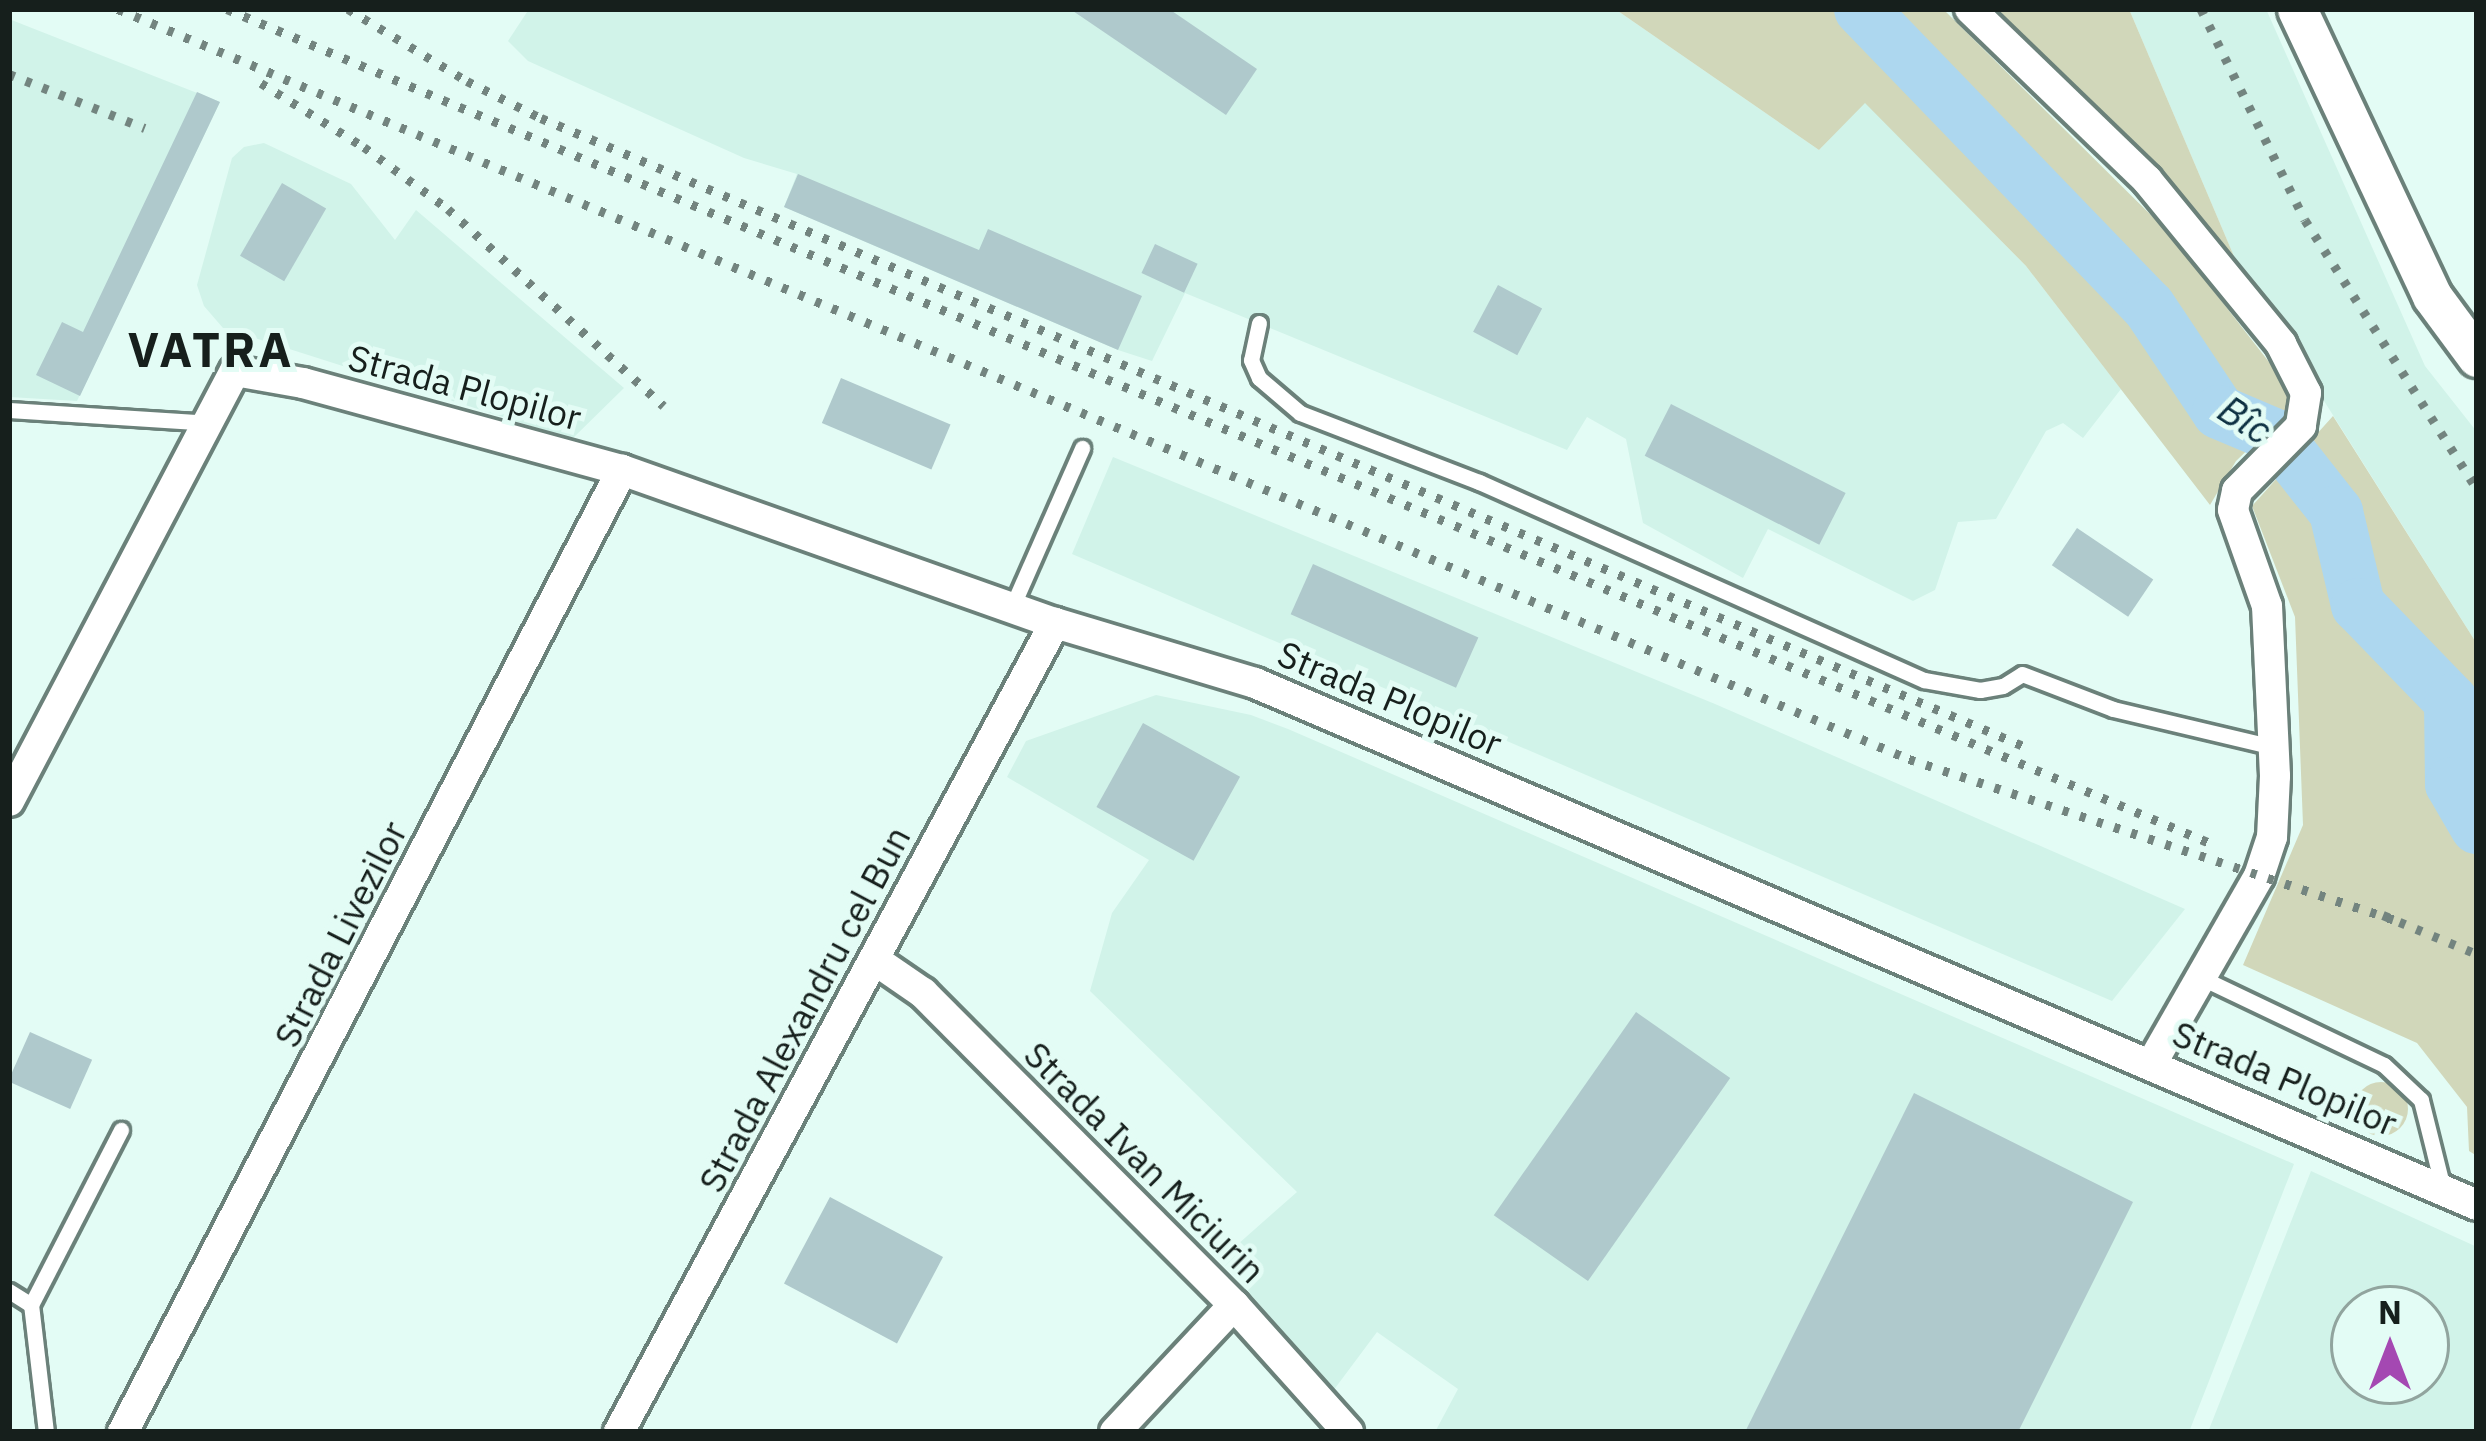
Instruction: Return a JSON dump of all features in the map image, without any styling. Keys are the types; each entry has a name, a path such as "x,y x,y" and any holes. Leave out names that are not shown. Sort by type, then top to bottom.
{"street":[{"path":"1970,9 2147,179 2282,344 2306,393 2301,426 2236,491 2233,510 2267,606 2275,818 2266,863 2152,1064"},
{"path":"2297,9 2432,296 2477,357"},
{"name":"Strada Plopilor","path":"208,423 235,370 303,383 622,470 1055,623 1255,683 2477,1205"},
{"path":"9,801 208,423"},
{"name":"Strada Livezilor","path":"123,1432 622,470"},
{"name":"Strada Alexandru cel Bun","path":"620,1432 1055,623"},
{"name":"Strada Ivan Miciurin","path":"875,960 923,993 1234,1305 1348,1432"},
{"path":"1115,1432 1234,1305"}],"lane":[{"path":"1258,323 1251,360 1259,378 1300,413 1479,482 1924,680 1980,690 2003,686 2022,674 2132,714 2274,747"},
{"path":"9,410 208,423"},
{"path":"1012,607 1082,448"},
{"path":"2204,979 2384,1064 2421,1100 2443,1188"},
{"path":"46,1432 31,1305 121,1130"},
{"path":"9,1291 31,1305"}],"shaded area":[{"path":"529,9 1615,9 1819,150 1865,102 2026,266 2121,389 2083,438 2063,423 2046,431 1996,519 1958,522 1935,590 1913,601 1768,529 1743,578 1643,523 1626,439 1587,417 1567,450 1185,293 1152,361 1118,350 784,207 797,174 744,158 528,61 508,41"},
{"path":"1615,9 1943,9 2167,231 2290,389 2288,411 2236,461 2210,505 2026,266 1865,103 1819,150"},
{"path":"1991,9 2129,9 2236,261 2235,261"},
{"path":"2129,9 2266,9 2425,366 2477,432 2477,644 2236,261"},
{"path":"9,19 220,102 77,401 9,397"},
{"path":"264,143 351,184 395,240 416,210 624,388 572,439 223,328 204,306 197,285 232,158 244,147"},
{"path":"2333,416 2477,644 2477,1156 2469,1151 2467,1107 2417,1043 2243,965 2303,825 2295,617 2252,506"},
{"path":"1113,457 1715,704 2185,909 2112,1001 1072,554"},
{"path":"1156,695 1251,715 1288,729 2294,1164 2189,1432 1435,1432 1458,1389 1377,1332 1333,1391 1220,1260 1297,1192 1090,991 1112,913 1149,860 1007,777 1026,741"},
{"path":"2381,1082 2400,1090 2408,1109 2400,1128 2381,1136 2362,1128 2354,1109 2362,1090"},
{"path":"2311,1171 2477,1247 2477,1432 2208,1432"}],"building":[{"path":"1070,9 1169,9 1257,69 1226,115"},
{"path":"197,92 220,102 80,396 36,375 62,322 83,332"},
{"path":"798,174 979,250 988,229 1142,296 1118,350 784,207"},
{"path":"282,183 326,208 284,281 240,256"},
{"path":"1155,244 1198,264 1184,293 1141,273"},
{"path":"1498,285 1542,308 1517,355 1473,332"},
{"path":"841,378 951,424 931,470 822,423"},
{"path":"1671,404 1846,493 1819,545 1645,456"},
{"path":"2077,528 2153,579 2128,617 2052,565"},
{"path":"1313,564 1478,638 1456,688 1291,614"},
{"path":"1143,723 1240,777 1194,861 1096,807"},
{"path":"1636,1012 1730,1078 1588,1281 1494,1215"},
{"path":"30,1032 92,1060 70,1109 9,1082"},
{"path":"1914,1093 2133,1202 2018,1432 1745,1432"},
{"path":"830,1197 943,1257 897,1344 784,1284"}],"waterway":[{"name":"Bîc","path":"1861,9 2149,307 2219,412 2276,436 2336,512 2358,605 2451,701 2452,784 2477,827"}],"railway":[{"path":"118,9 1909,759 2398,921"},
{"path":"227,9 2217,846"},
{"path":"348,9 467,81 541,118 2026,747"},
{"path":"2201,9 2305,220 2477,489"},
{"path":"9,74 145,128"},
{"path":"261,83 364,147 448,209 664,406"},
{"path":"2383,915 2477,954"}],"district":[{"name":"VATRA","path":"211,350"}]}
